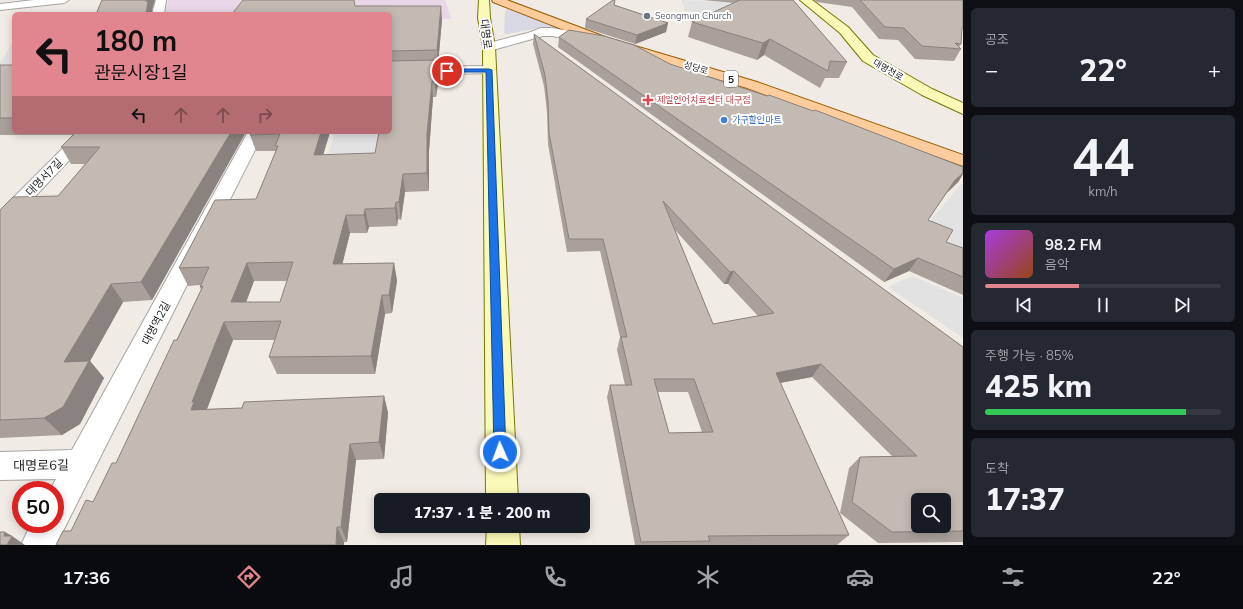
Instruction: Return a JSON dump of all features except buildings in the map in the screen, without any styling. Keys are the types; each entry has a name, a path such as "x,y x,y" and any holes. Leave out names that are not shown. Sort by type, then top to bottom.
{"main road":[{"name":"대명로","path":"484,0 484,18 489,46 502,493"},
{"name":"성당로","path":"497,0 604,41 752,85 963,161"},
{"name":"대명천로","path":"805,0 844,30 868,58 927,92 963,110"},
{"path":"503,533 503,545"}],"street":[{"path":"0,7 64,0"},
{"path":"158,12 161,0"},
{"path":"489,46 532,36 541,32 552,32 604,41"},
{"path":"532,36 551,51"},
{"path":"392,71 489,70"},
{"name":"대명서7길","path":"0,222 86,134"},
{"name":"대명역2길","path":"64,496 255,134"},
{"name":"대명로6길","path":"0,466 81,464"},
{"path":"38,545 44,533"}],"shaded area":[{"path":"168,0 444,0 451,19 392,19 392,12 165,12"},
{"path":"682,0 729,2 744,26 687,20"},
{"path":"512,9 558,26 556,28 538,28 508,34 504,33 505,10"},
{"path":"12,43 12,66 0,67 0,63"},
{"path":"334,134 383,134 377,167 324,169"},
{"path":"961,184 963,184 963,262 942,254 948,242 922,231"},
{"path":"912,276 963,298 963,338 888,287"}],"place":[{"name":"Seongmun Church","path":"647,16"},
{"name":"제일언어치료센터 대구점","path":"648,100"},
{"name":"가구할인마트","path":"724,120"}],"route":[{"path":"447,71 489,70 500,452"}]}
